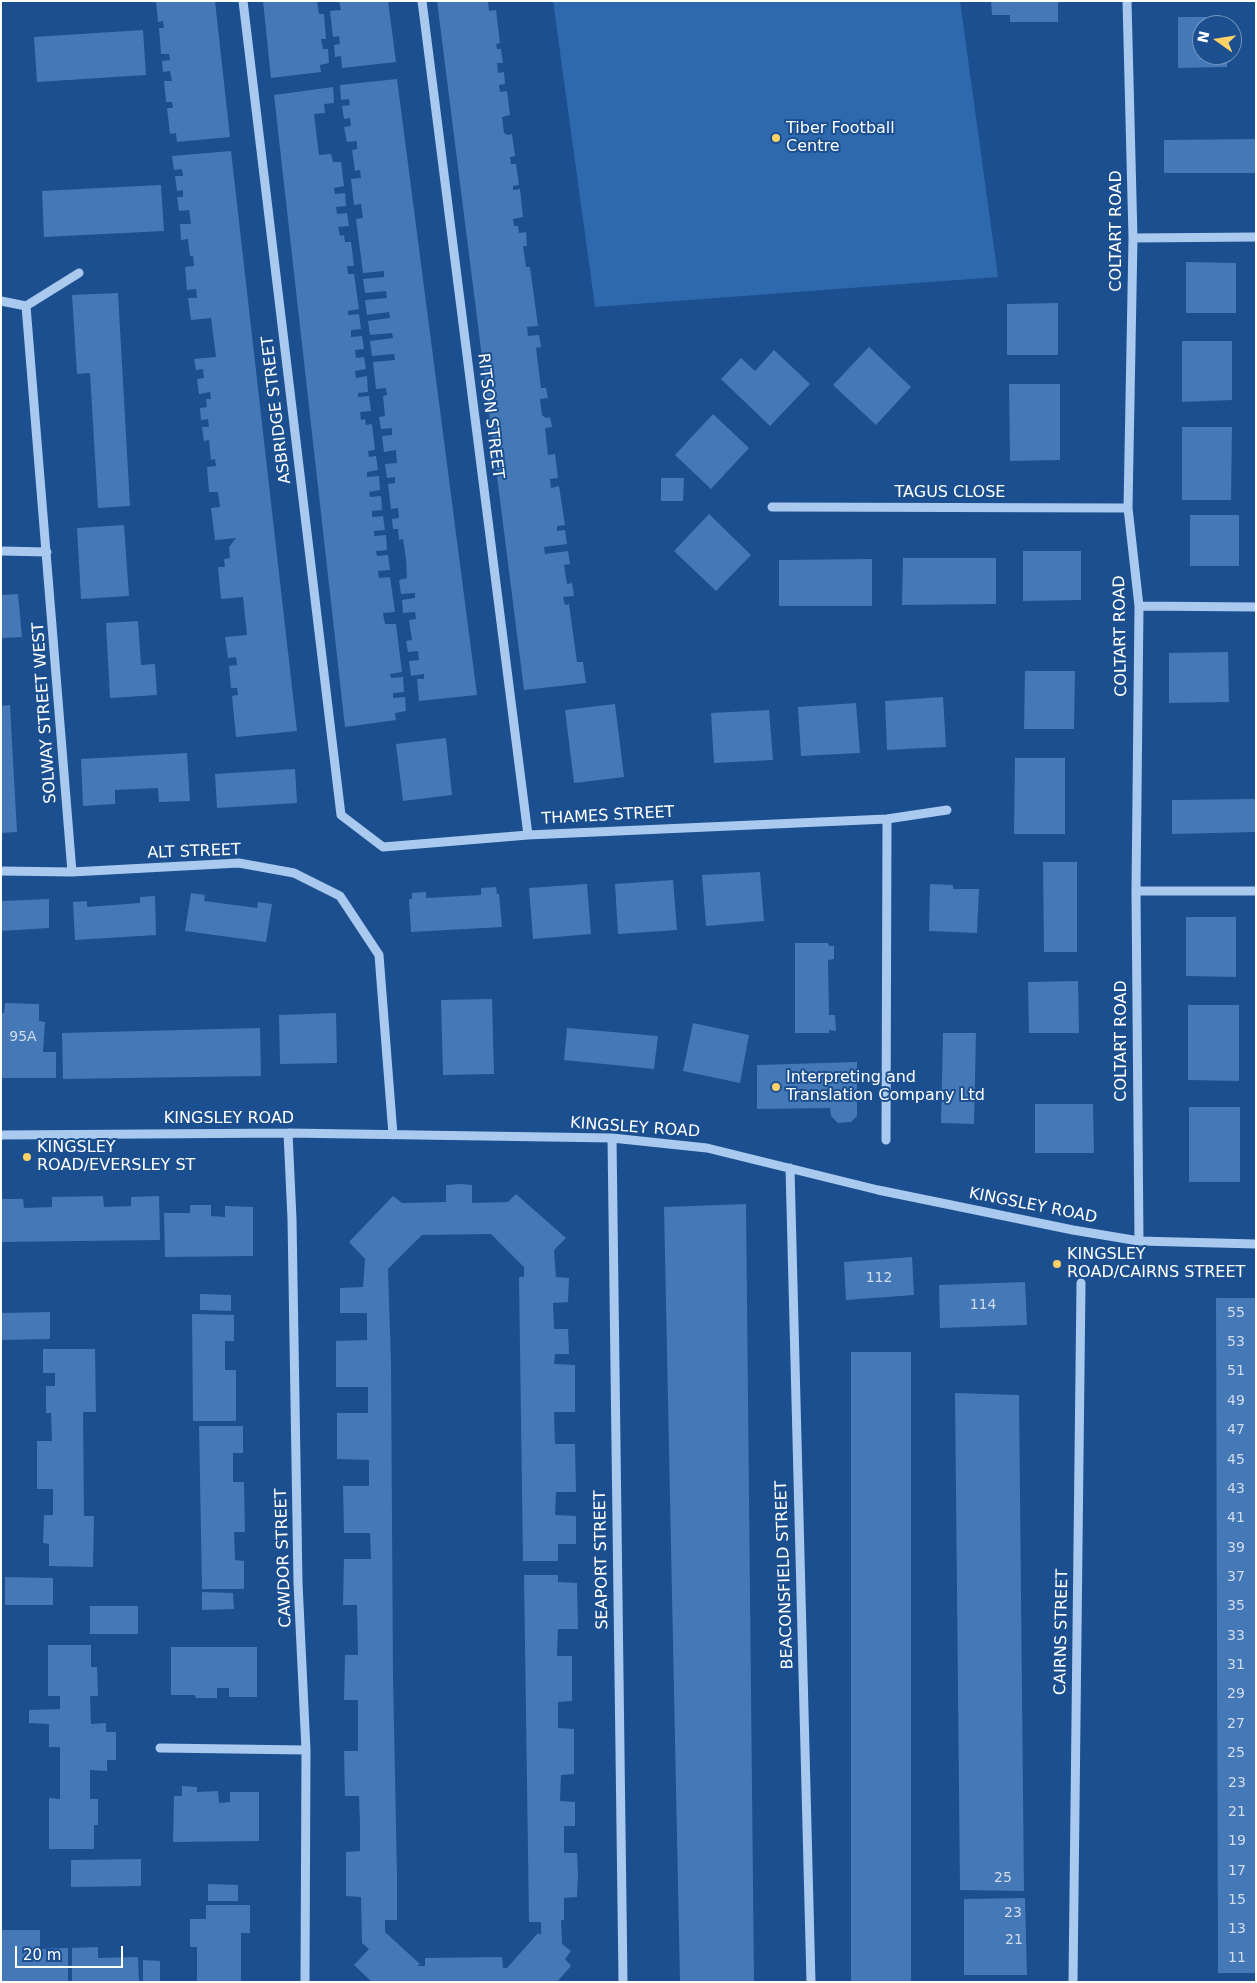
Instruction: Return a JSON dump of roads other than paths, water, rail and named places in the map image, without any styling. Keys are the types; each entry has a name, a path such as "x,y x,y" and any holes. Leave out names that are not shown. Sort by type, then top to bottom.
{"street":[{"name":"ASBRIDGE STREET","path":"243,1 341,815"},
{"name":"RITSON STREET","path":"422,1 528,835"},
{"name":"COLTART ROAD","path":"1127,1 1133,238 1128,508 1139,606 1136,891 1139,1241"},
{"path":"1133,238 1256,238"},
{"path":"1,301 26,306 79,273"},
{"name":"SOLWAY STREET WEST","path":"26,306 72,872"},
{"name":"TAGUS CLOSE","path":"772,507 1128,508"},
{"path":"1,551 47,552"},
{"path":"1139,606 1256,607"},
{"name":"THAMES STREET","path":"341,815 383,847 528,835 887,818 947,810"},
{"path":"886,1140 887,818"},
{"name":"ALT STREET","path":"1,871 72,872 239,863 294,873 340,896 379,955 393,1135"},
{"path":"1136,891 1256,891"},
{"name":"KINGSLEY ROAD","path":"1,1135 288,1133 612,1138 707,1148 878,1190 1139,1241 1256,1244"},
{"name":"CAWDOR STREET","path":"288,1133 292,1219 298,1583 306,1750 305,1982"},
{"name":"SEAPORT STREET","path":"612,1138 623,1982"},
{"name":"BEACONSFIELD STREET","path":"790,1168 811,1982"},
{"name":"CAIRNS STREET","path":"1073,1982 1081,1283"},
{"path":"160,1748 306,1750"}],"place":[{"name":"Tiber Football Centre","path":"776,138"},
{"name":"Interpreting and Translation Company Ltd","path":"776,1087"},
{"name":"KINGSLEY ROAD/EVERSLEY ST","path":"27,1157"},
{"name":"KINGSLEY ROAD/CAIRNS STREET","path":"1057,1264"}]}
